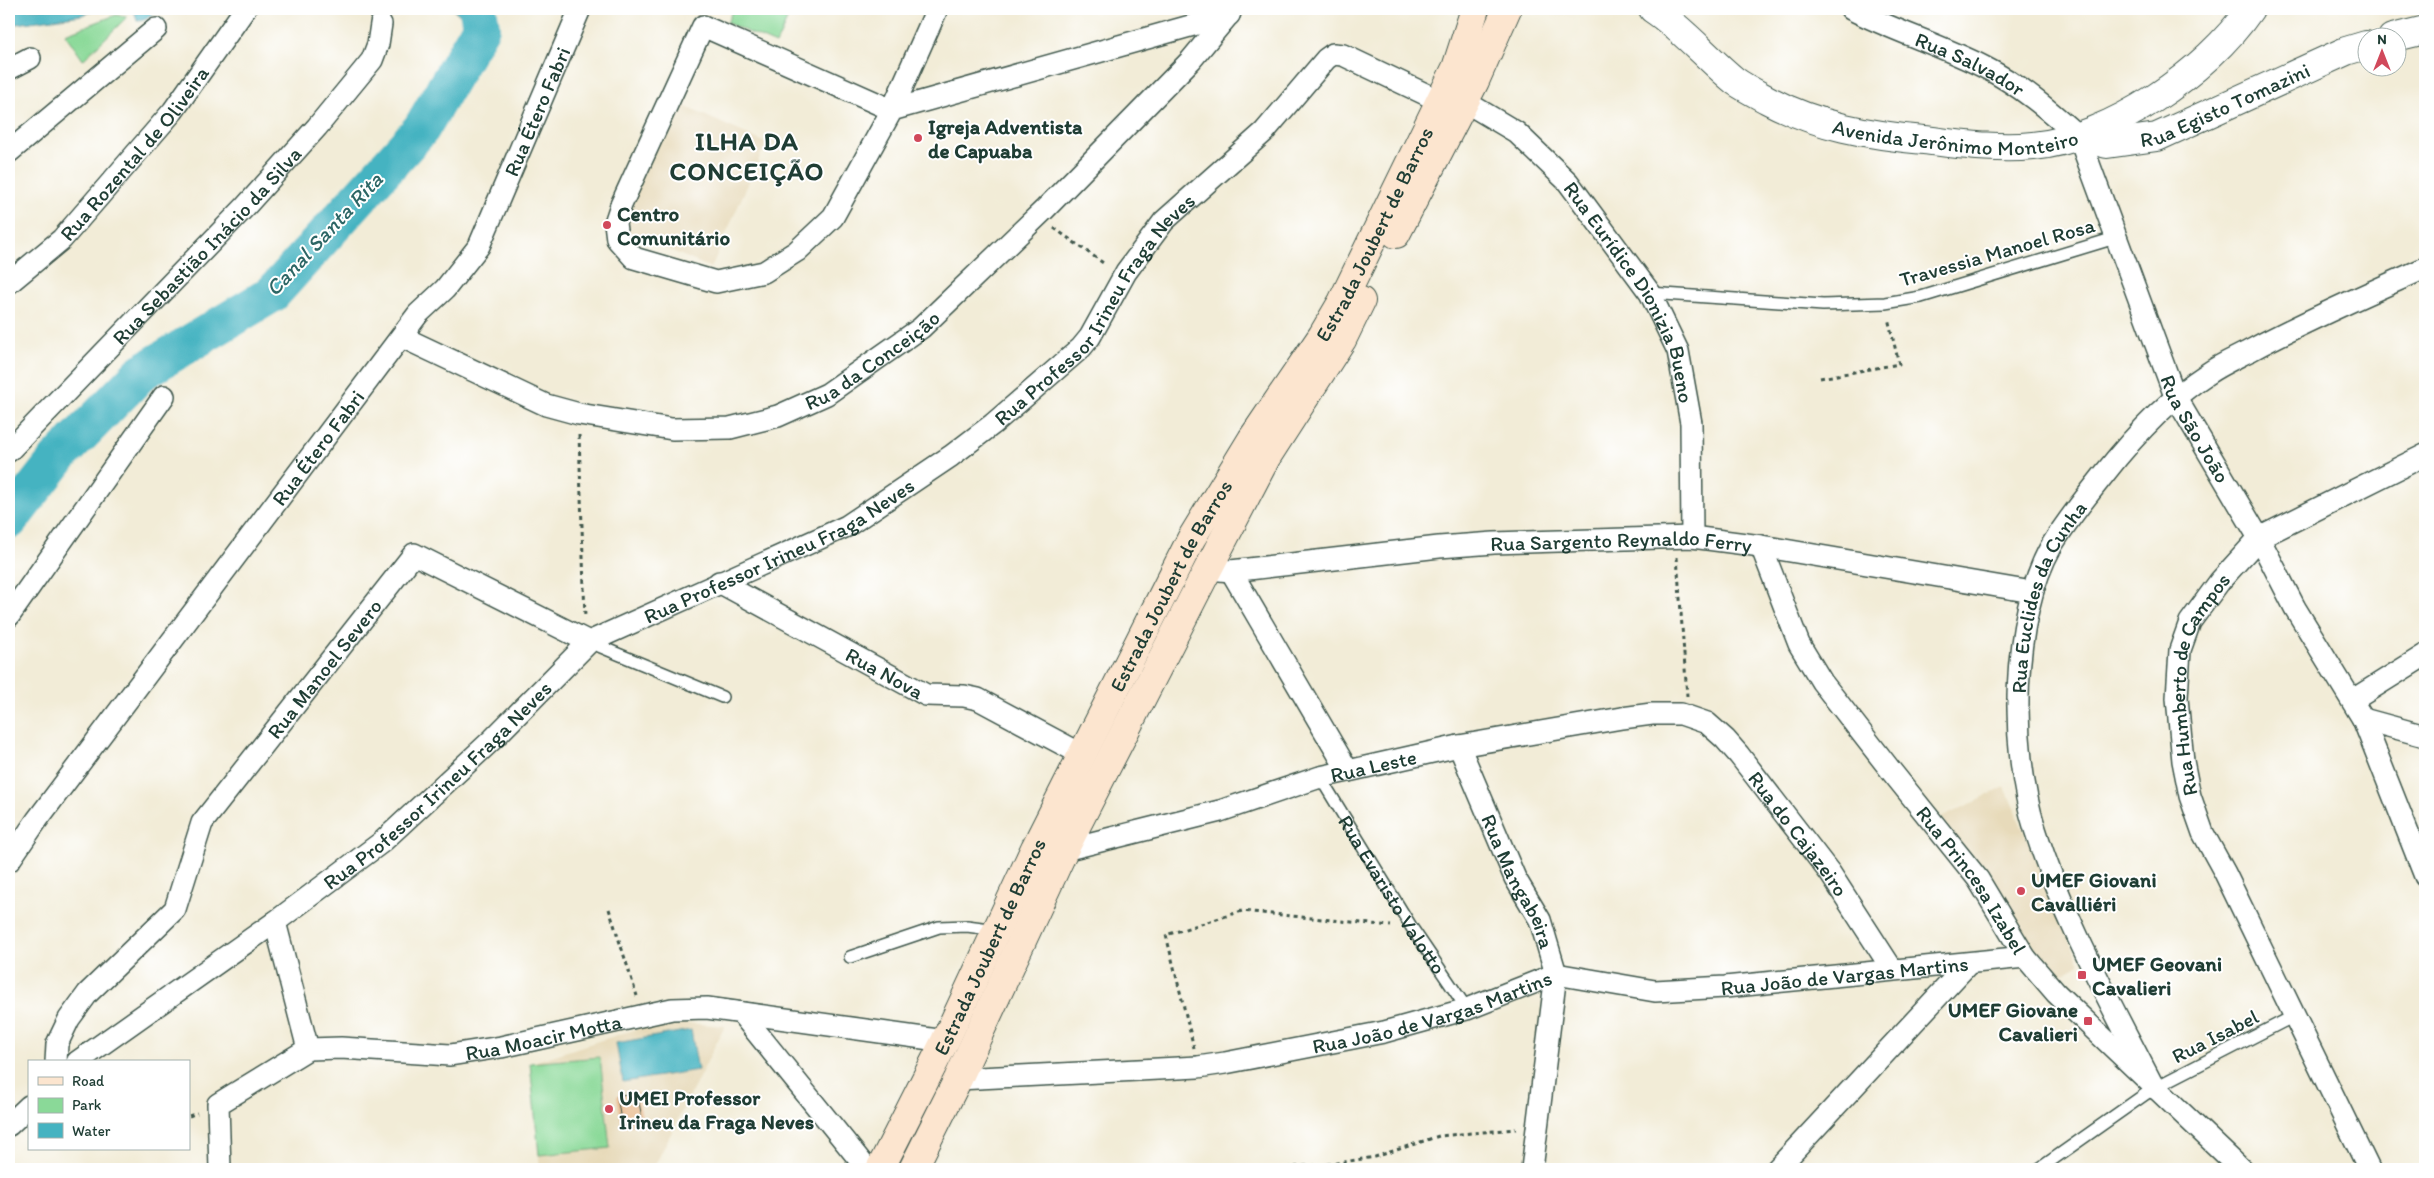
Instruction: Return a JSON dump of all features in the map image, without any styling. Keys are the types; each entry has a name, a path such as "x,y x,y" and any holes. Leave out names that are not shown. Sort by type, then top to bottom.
{"main road":[{"name":"Estrada Joubert de Barros","path":"913,1169 958,1079 1064,850 1219,570 1266,458 1342,340 1452,101 1456,68 1475,9"},
{"name":"Estrada Joubert de Barros","path":"880,1169 945,1041 1035,848 1192,539 1252,439 1322,336 1452,101 1507,9"}],"street":[{"name":"Rua Rozental de Oliveira","path":"9,282 62,239 174,111 245,9"},
{"name":"Rua Étero Fabri","path":"9,861 37,820 418,314 445,289 479,246 580,9"},
{"path":"937,9 892,110 833,217 797,251 764,272 716,282 634,258 617,239 615,223 621,205 703,26 892,110 1231,12"},
{"name":"Avenida Jerônimo Monteiro","path":"1653,9 1737,82 1804,117 1841,128 1916,140 1989,146 2033,146 2079,137 2114,122 2176,82 2236,29 2250,9"},
{"name":"Rua Salvador","path":"1862,11 1985,67 2019,87 2079,137"},
{"name":"Rua da Conceição","path":"402,337 546,405 579,414 672,429 730,428 778,416 827,394 922,328 1037,216 1191,60 1231,12"},
{"name":"Rua Sebastião Inácio da Silva","path":"9,451 245,207 317,127 372,60 378,44 381,24"},
{"path":"9,152 156,29"},
{"path":"2406,35 2425,30"},
{"name":"Rua Egisto Tomazini","path":"2079,137 2107,144 2156,137 2356,48"},
{"name":"Rua Professor Irineu Fraga Neves","path":"80,1060 275,922 382,842 493,739 588,641 847,526 951,456 993,424 1081,348 1090,337 1123,277 1164,221 1264,132 1326,59 1333,54 1342,55 1452,101"},
{"path":"9,69 30,58"},
{"name":"Rua Eurídice Dionizia Bueno","path":"1452,101 1516,132 1568,182 1650,293 1678,351 1691,423 1683,537"},
{"name":"Rua São João","path":"2079,137 2175,396 2260,538 2296,608 2363,719 2425,876"},
{"name":"Rua Euclides da Cunha","path":"2154,1088 2088,960 2035,828 2024,782 2018,728 2018,684 2032,592 2051,546 2077,509 2120,454 2175,396 2208,373 2299,324 2425,268"},
{"path":"9,616 164,396"},
{"name":"Rua Humberto de Campos","path":"2369,1169 2203,833 2190,796 2183,761 2178,698 2180,650 2190,622 2220,581 2260,538 2425,455"},
{"name":"Rua Sargento Reynaldo Ferry","path":"1219,570 1448,546 1683,537 1761,546 2032,592"},
{"name":"Rua Princesa Izabel","path":"1761,546 1799,644 1822,682 1978,879 2025,957 2056,993 2240,1169"},
{"name":"Rua Manoel Severo","path":"56,1060 57,1044 68,1019 88,994 175,909 202,823 414,554 588,641"},
{"path":"1219,570 1348,771"},
{"name":"Rua Nova","path":"719,582 926,695 964,696 978,699 1083,755"},
{"path":"2353,700 2425,655"},
{"name":"Rua Leste","path":"1064,850 1220,811 1320,777 1459,746 1652,714 1681,714 1688,716"},
{"name":"Rua do Cajazeiro","path":"1688,716 1707,724 1725,739 1739,755 1830,872 1892,969"},
{"path":"2363,719 2425,736"},
{"name":"Rua Mangabeira","path":"1459,746 1515,878 1540,920 1556,974 1532,1169"},
{"path":"275,922 308,1049"},
{"name":"Rua João de Vargas Martins","path":"958,1079 1198,1067 1384,1032 1467,1009 1556,974 1655,991 1892,969 1968,964 2025,957"},
{"path":"1777,1169 1968,964"},
{"name":"Rua Moacir Motta","path":"220,1169 218,1104 308,1049 340,1048 450,1055 501,1046 672,1009 699,1008 741,1012 945,1041"},
{"path":"741,1012 867,1169"},
{"path":"9,1125 28,1107"}],"lane":[{"name":"Travessia Manoel Rosa","path":"1650,293 1823,306 1884,303 1922,297 2115,238"},
{"name":"Rua Manoel Severo","path":"588,641 722,698"},
{"name":"Rua Evaristo Valotto","path":"1320,777 1412,928 1467,1009"},
{"path":"850,957 939,927 967,926 997,930"},
{"name":"Rua Isabel","path":"2039,1169 2154,1088 2294,1016"}],"path":[{"path":"1037,216 1123,277"},
{"path":"1820,378 1899,364 1884,303"},
{"path":"579,414 588,641"},
{"path":"1683,537 1688,716"},
{"path":"609,909 643,1016"},
{"path":"1198,1067 1166,935 1242,911 1412,928"},
{"path":"1271,1169 1331,1164 1375,1157 1439,1136 1536,1127"}],"shaded area":[{"path":"675,102 766,143 711,268 619,228"},
{"name":"UMEF Giovani Cavalliéri","path":"2005,787 2080,964 2054,978 1941,818"},
{"name":"UMEI Professor Irineu da Fraga Neves","path":"661,1021 725,1026 653,1169 540,1169 530,1063"}],"green space":[{"path":"733,9 792,9 776,44 727,23"},
{"path":"116,15 127,17 83,60 65,34"},
{"path":"600,1057 610,1148 539,1155 530,1063"}],"water":[{"path":"9,9 101,9 82,15 9,25"},
{"path":"129,9 156,9 148,18 137,21 135,13"},
{"path":"453,9 487,9 485,31 469,23"},
{"path":"691,1030 698,1070 623,1082 616,1043"}],"building":[{"path":"637,1092 643,1123 622,1127 617,1096"}],"waterway":[{"name":"Canal Santa Rita","path":"9,521 58,458 142,372 272,294 421,129 481,27 478,9"}],"place":[{"name":"Igreja Adventista de Capuaba","path":"918,138"},
{"name":"Centro Comunitário","path":"607,225"},
{"name":"UMEF Giovani Cavalliéri","path":"2021,891"},
{"name":"UMEF Geovani Cavalieri","path":"2082,975"},
{"name":"UMEF Giovane Cavalieri","path":"2088,1021"},
{"name":"UMEI Professor Irineu da Fraga Neves","path":"609,1109"}],"district":[{"name":"ILHA DA CONCEIÇÃO","path":"747,156"}]}
